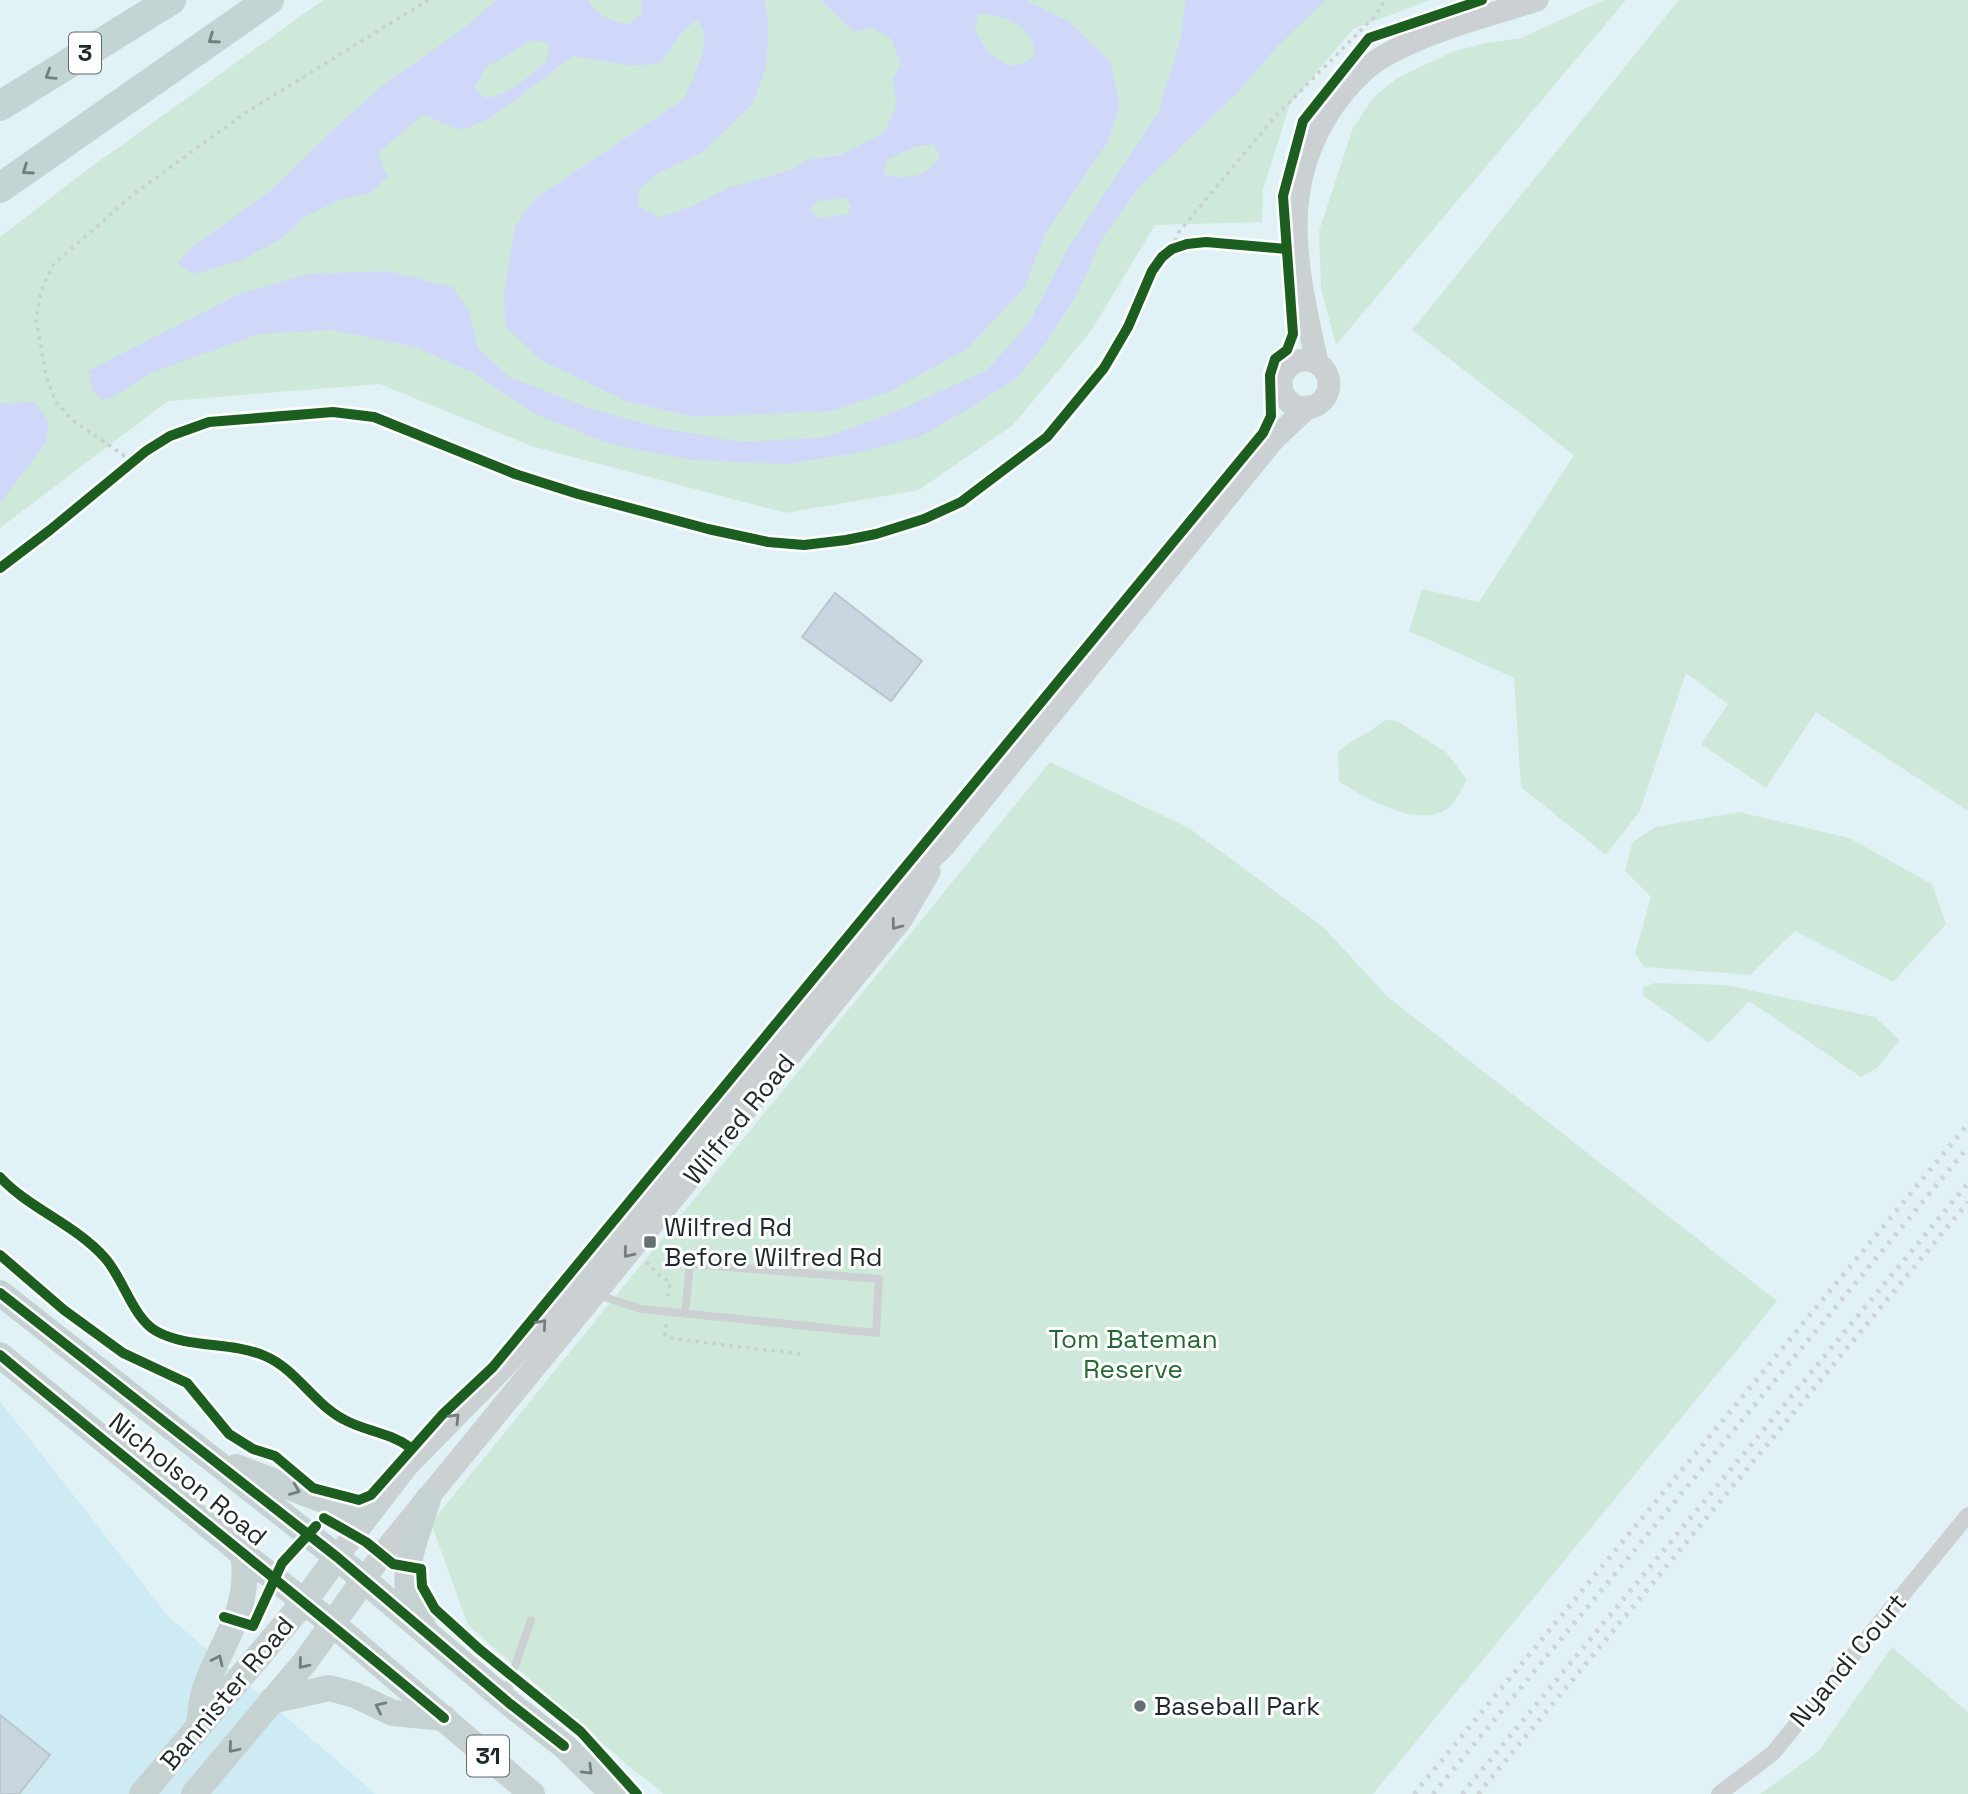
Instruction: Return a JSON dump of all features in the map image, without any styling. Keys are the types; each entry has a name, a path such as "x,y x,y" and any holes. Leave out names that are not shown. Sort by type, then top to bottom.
{"highway":[{"name":"3","path":"0,106 171,0"},
{"path":"0,188 269,0"}],"main road":[{"path":"1308,362 1308,316 1297,264 1294,228 1300,181 1318,131 1344,91 1361,72 1403,46 1425,36 1537,0"},
{"path":"1308,362 1326,372 1329,388 1322,401 1308,407 1297,407 1286,398 1282,391 1285,369 1308,362"},
{"name":"Wilfred Road","path":"1273,440 1286,398"},
{"name":"Wilfred Road","path":"364,1580 586,1288 627,1219 888,901 944,846 1273,440 1308,407"},
{"name":"Wilfred Road","path":"337,1557 407,1466 586,1288"},
{"name":"Nicholson Road","path":"0,1293 337,1557 509,1703 564,1746 612,1794"},
{"name":"Nicholson Road","path":"0,1355 334,1625 532,1794"},
{"path":"209,1456 355,1512 374,1506"},
{"path":"427,1633 411,1606 408,1567 428,1499"},
{"path":"198,1725 204,1690 237,1621 245,1568 243,1554"},
{"name":"Bannister Road","path":"142,1794 304,1602 337,1557"},
{"name":"Bannister Road","path":"194,1794 334,1625 364,1580"},
{"path":"271,1701 328,1688 355,1696 393,1713 444,1718"}],"street":[{"name":"Nyandi Court","path":"1719,1794 1773,1753 1968,1515"}],"lane":[{"path":"586,1288 633,1307 685,1314 876,1333 879,1279 690,1264 685,1314"},
{"path":"509,1703 509,1683 531,1619"}],"path":[{"path":"131,462 72,420 56,402 46,376 36,319 41,291 53,265 135,192 245,113 428,0"},
{"path":"1172,249 1178,233 1272,120 1376,15 1385,0"},
{"path":"1163,257 1172,249 1187,244"},
{"path":"639,1256 670,1282 668,1302"},
{"path":"666,1324 665,1335 676,1339 802,1354"}],"shaded area":[{"path":"496,0 588,0 605,17 629,24 641,14 641,0 764,0 769,22 766,68 752,105 701,153 657,174 638,191 638,206 659,217 690,207 730,187 788,171 806,160 841,155 885,132 896,106 893,78 901,64 891,39 873,28 853,31 821,0 1025,0 1070,22 1110,61 1120,104 1108,142 1046,232 1025,287 968,348 891,391 831,411 693,417 626,401 539,359 506,327 504,293 515,227 534,199 684,99 703,54 704,32 697,20 683,31 660,63 633,66 573,56 491,118 462,130 423,115 379,152 382,166 388,176 371,193 338,200 303,218 284,237 244,259 196,274 177,264 190,249 271,190 384,84 459,32","holes":["978,13 1016,23 1029,35 1035,54 1025,63 1009,66 988,52 975,30","533,40 549,44 547,61 533,73 510,89 485,98 474,88 485,68","933,144 940,156 929,169 915,176 883,174 887,160 914,147","846,197 851,207 847,214 819,218 810,210 818,201"]},
{"path":"1185,0 1326,0 1275,49 1240,90 1140,186 1102,239 1077,294 1046,343 1018,377 919,437 857,453 788,464 692,460 610,444 533,413 474,373 415,347 332,330 258,334 151,373 113,397 102,400 93,390 88,371 239,294 308,274 387,271 453,287 470,313 478,349 510,377 589,408 660,428 741,442 827,437 899,410 987,370 1029,323 1067,250 1158,113 1181,37"},
{"path":"35,402 49,422 46,443 0,503 0,403"},
{"path":"0,1401 168,1616 376,1794 0,1794"}],"green space":[{"path":"323,0 1430,0 1353,29 1290,104 1263,190 1262,222 1155,225 1091,331 1013,425 919,490 786,513 531,446 380,384 168,401 0,528 0,237 87,170"},
{"path":"1604,0 1626,0 1336,345 1321,288 1319,231 1353,128 1374,97 1397,78 1452,52 1521,38"},
{"path":"1679,0 1968,0 1968,811 1816,712 1766,788 1701,744 1728,704 1686,673 1640,811 1606,855 1521,787 1514,678 1409,631 1422,589 1479,602 1574,455 1412,330"},
{"path":"1385,720 1397,721 1446,752 1467,780 1448,808 1436,814 1408,814 1377,803 1339,781 1338,752"},
{"name":"Tom Bateman Reserve","path":"1050,762 1189,828 1323,927 1388,997 1777,1301 1373,1794 664,1794 468,1625 431,1523"},
{"path":"1739,812 1849,838 1932,884 1946,924 1893,982 1795,931 1750,975 1644,967 1635,953 1651,897 1625,871 1632,843 1655,827"},
{"path":"1655,983 1726,985 1875,1017 1900,1040 1877,1068 1861,1077 1749,1001 1709,1043 1643,995 1643,987"},
{"path":"1892,1647 1968,1712 1968,1794 1760,1794 1818,1752"}],"building":[{"path":"835,593 922,661 891,701 802,637"},
{"path":"0,1715 50,1755 19,1794 0,1794"}],"railway":[{"path":"1414,1794 1968,1124"},
{"path":"1433,1794 1968,1147"},
{"path":"1462,1794 1968,1183"},
{"path":"1478,1794 1968,1202"}],"cycle path":[{"path":"0,1255 64,1310 123,1353 187,1383 229,1434 253,1449 275,1456 313,1488 359,1500 371,1495 442,1415 493,1367 1263,433 1271,416 1270,375 1275,359 1287,350 1293,334 1283,196 1303,121 1369,38 1482,0"},
{"path":"0,568 146,451 170,436 209,422 333,412 374,417 515,474 708,529 768,542 804,545 876,534 924,519 961,502 1047,437 1104,368 1128,327 1152,271 1172,249 1206,242 1286,249"},
{"path":"0,1177 24,1198 93,1246 111,1266 141,1317 156,1331 168,1337 238,1348 265,1356 286,1369 343,1419 393,1438 411,1448"},
{"path":"0,1293 337,1557 509,1703 564,1746"},
{"path":"0,1355 444,1718"},
{"path":"324,1518 366,1542 393,1564 421,1569 422,1586 435,1609 479,1649 581,1732 637,1794"},
{"path":"224,1617 253,1626 282,1563 316,1526"}],"place":[{"name":"Wilfred Rd Before Wilfred Rd","path":"650,1242"},
{"name":"Baseball Park","path":"1140,1706"}]}
